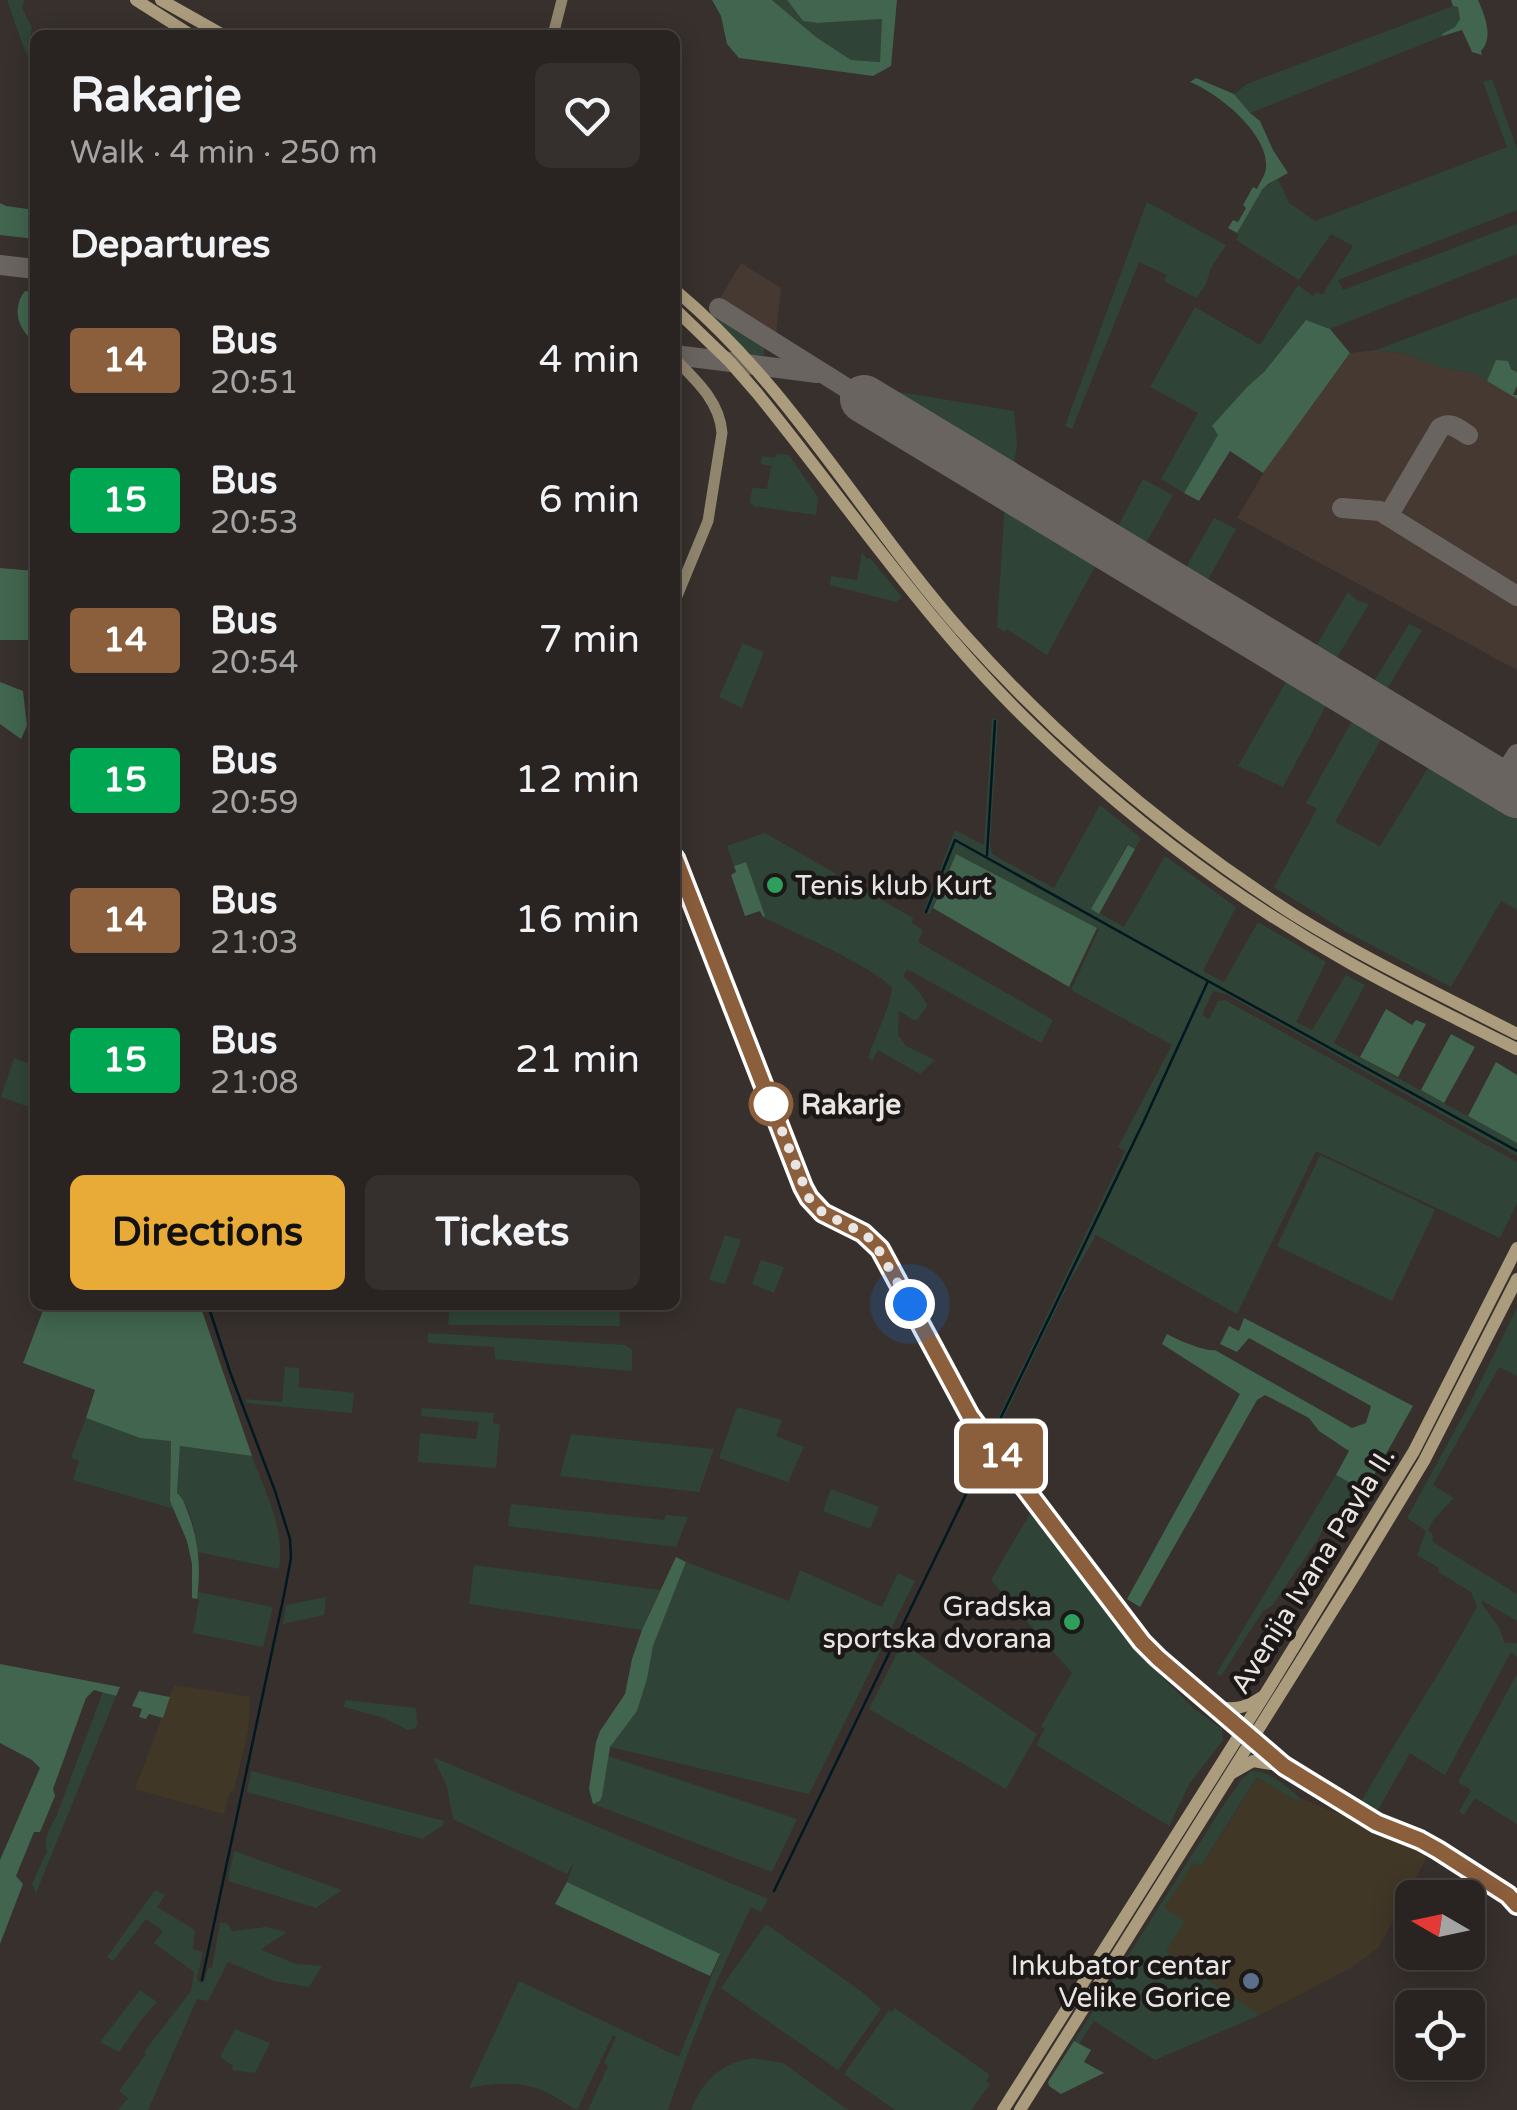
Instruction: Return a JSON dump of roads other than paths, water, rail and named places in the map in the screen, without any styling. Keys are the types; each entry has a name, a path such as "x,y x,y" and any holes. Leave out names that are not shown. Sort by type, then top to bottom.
{"main road":[{"path":"136,0 184,30"},
{"path":"161,0 214,30"},
{"path":"554,30 562,0"},
{"path":"680,295 736,348 780,398 960,630 1117,784 1207,854 1298,916 1408,979 1517,1034"},
{"path":"680,314 757,393 950,637 1031,724 1093,782 1232,889 1286,924 1348,962 1517,1048"},
{"path":"680,365 714,404 722,424 722,440 710,514 680,589"},
{"path":"680,871 809,1198 823,1213 863,1233 880,1249 962,1406 1142,1642 1284,1766 1377,1823 1438,1850 1517,1904"},
{"name":"Avenija Ivana Pavla II.","path":"1020,2110 1227,1778 1264,1696 1414,1452 1517,1248"},
{"name":"Avenija Ivana Pavla II.","path":"1003,2110 1358,1570 1424,1461 1517,1279"},
{"path":"1212,1705 1240,1709 1264,1696"},
{"path":"1227,1778 1253,1762 1284,1766"}],"waterway":[{"path":"987,855 995,721"},
{"path":"926,912 955,840 1208,981 993,1434"},
{"path":"1208,981 1517,1151"},
{"path":"202,1980 291,1558 290,1539 275,1491 210,1310"},
{"path":"774,1891 984,1457"}],"place":[{"name":"Tenis klub Kurt","path":"775,885"},
{"name":"Rakarje","path":"771,1104"},
{"name":"Gradska sportska dvorana","path":"1072,1622"},
{"name":"Inkubator centar Velike Gorice","path":"1251,1981"}]}
